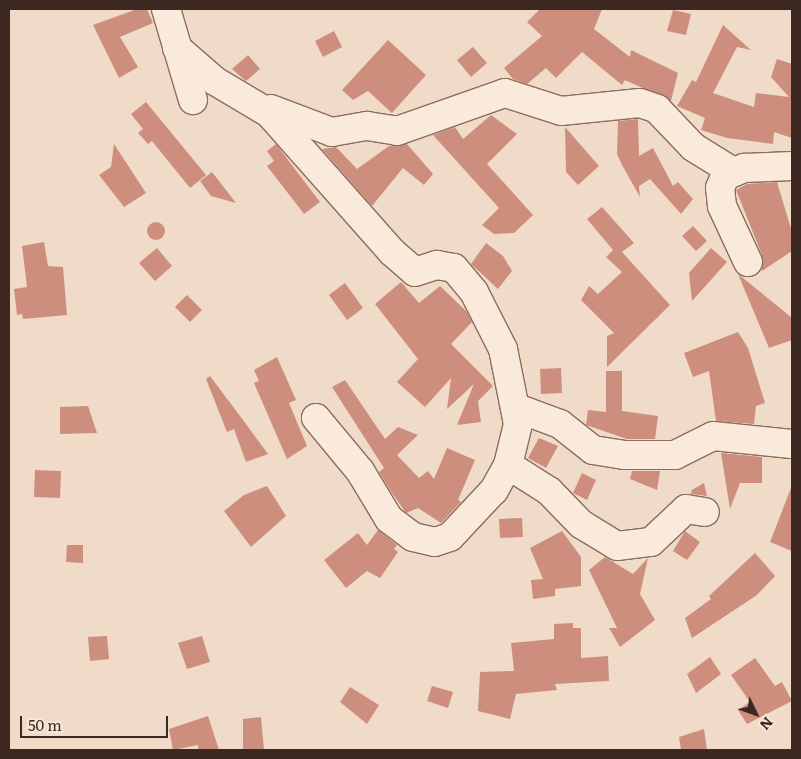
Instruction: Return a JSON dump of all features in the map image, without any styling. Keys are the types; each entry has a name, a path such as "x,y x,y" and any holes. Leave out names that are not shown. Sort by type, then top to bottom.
{"street":[{"path":"166,9 194,100"},
{"path":"177,48 215,81 255,103 332,132 344,132 367,126 398,132 505,93 562,111 640,103 657,109 693,147 732,171"},
{"path":"255,103 281,125 356,213 415,272 437,265 454,268 474,292 503,349 518,424 508,464 494,490 450,537 435,542 421,540 389,520 360,471 316,418"},
{"path":"748,262 720,196 726,176 732,171 792,166"},
{"path":"516,408 560,424 593,450 617,454 675,455 713,436 792,444"},
{"path":"508,464 549,491 582,524 617,546 650,542 686,509 704,512"}],"building":[{"path":"137,9 147,9 153,23 120,37 138,67 119,78 93,25"},
{"path":"540,9 602,9 594,29 630,57 631,50 678,73 671,101 625,80 622,85 582,52 556,78 546,68 527,84 513,79 504,68 542,36 527,22"},
{"path":"673,10 691,14 686,35 667,31"},
{"path":"723,25 751,50 737,47 713,93 754,107 756,93 789,97 771,77 777,59 792,64 792,138 774,132 773,144 727,138 701,130 705,118 677,106 692,80 696,82"},
{"path":"334,31 342,47 323,57 315,41"},
{"path":"388,40 426,75 392,113 368,91 353,100 342,90"},
{"path":"473,47 487,63 471,77 457,60"},
{"path":"248,55 260,69 246,81 232,69"},
{"path":"146,102 206,175 190,188 152,141 148,144 138,133 143,129 131,114"},
{"path":"491,115 517,134 487,164 533,215 514,233 494,234 482,225 499,208 433,135 455,127 463,139"},
{"path":"638,119 639,156 653,148 673,186 678,182 693,199 681,214 650,179 639,186 640,197 617,154 618,121"},
{"path":"565,127 599,166 578,185 566,172"},
{"path":"114,144 146,193 124,207 99,175 111,167"},
{"path":"276,144 320,202 304,214 267,166 274,161 267,151"},
{"path":"407,144 433,174 424,185 403,168 372,206 322,149 336,147 357,169 389,146"},
{"path":"212,172 236,203 211,196 200,181"},
{"path":"777,182 792,232 792,251 762,271 762,255 736,190 747,184"},
{"path":"602,207 634,243 622,252 670,305 607,367 607,336 614,333 581,300 589,286 598,294 622,272 606,257 613,250 587,219"},
{"path":"156,222 162,225 165,231 162,237 156,240 150,237 147,231 150,225"},
{"path":"693,226 707,241 696,251 682,236"},
{"path":"44,242 48,266 63,267 67,315 23,319 22,314 17,315 14,289 27,287 22,246"},
{"path":"486,243 503,256 512,271 498,289 471,264"},
{"path":"157,248 172,266 155,281 139,263"},
{"path":"711,248 727,262 692,301 689,273"},
{"path":"738,274 791,317 792,340 769,348"},
{"path":"401,282 419,303 440,286 467,312 472,322 451,344 493,386 478,401 481,422 457,425 474,384 447,409 451,378 425,407 397,382 418,359 375,304"},
{"path":"345,283 363,308 347,320 329,295"},
{"path":"187,295 202,310 190,322 175,307"},
{"path":"738,332 748,348 765,403 756,406 754,424 716,421 709,371 693,377 684,353"},
{"path":"277,357 296,400 289,403 307,446 287,459 254,383 259,381 254,370"},
{"path":"561,368 562,393 541,394 540,369"},
{"path":"606,371 622,371 622,411 658,416 655,439 627,439 586,425 588,410 606,412"},
{"path":"210,376 268,454 246,462 234,429 227,432 206,379"},
{"path":"345,380 385,439 398,427 418,435 397,455 419,478 428,471 434,479 447,448 475,460 458,500 461,502 441,523 418,508 406,513 390,490 379,472 384,468 332,387"},
{"path":"88,406 97,433 60,434 60,407"},
{"path":"539,438 558,446 546,468 528,458"},
{"path":"721,453 762,457 762,483 740,483 730,509"},
{"path":"35,470 61,471 60,498 34,497"},
{"path":"632,471 660,471 657,490 630,479"},
{"path":"582,473 596,480 587,500 573,493"},
{"path":"704,483 707,496 691,494 692,490"},
{"path":"267,486 286,516 251,547 224,511 244,495"},
{"path":"792,488 792,551 770,542"},
{"path":"522,518 523,537 500,538 499,519"},
{"path":"378,530 397,545 394,549 398,552 380,578 367,571 346,588 324,560 358,533 367,545"},
{"path":"562,531 581,557 581,586 555,589 555,596 533,599 531,580 543,579 530,548"},
{"path":"685,531 700,542 687,560 673,551"},
{"path":"67,545 83,545 83,563 66,562"},
{"path":"755,553 775,576 757,595 692,638 685,618 711,599 709,596"},
{"path":"605,557 633,574 648,558 640,594 655,620 620,647 609,628 617,628 589,570"},
{"path":"573,623 573,628 581,628 581,658 608,656 609,681 555,684 557,690 516,694 510,719 478,711 480,672 514,671 511,643 554,639 554,624"},
{"path":"107,636 109,659 90,661 88,637"},
{"path":"202,636 210,662 187,669 178,643"},
{"path":"710,657 721,674 696,693 687,674"},
{"path":"755,658 775,686 782,682 792,701 747,724 738,710 750,702 731,675"},
{"path":"432,686 453,692 448,708 427,701"},
{"path":"350,687 379,705 367,724 340,702"},
{"path":"208,716 219,750 198,750 198,745 173,750 169,729"},
{"path":"261,717 264,750 243,750 243,719"},
{"path":"704,729 707,750 681,750 679,737"}]}
